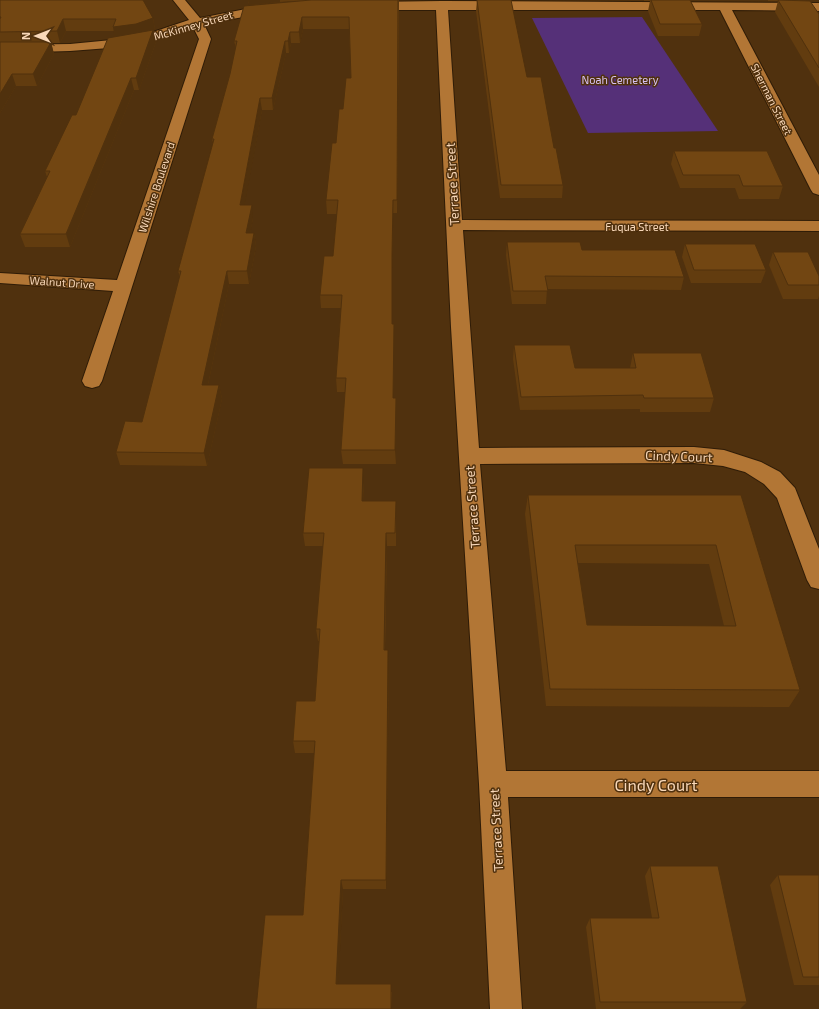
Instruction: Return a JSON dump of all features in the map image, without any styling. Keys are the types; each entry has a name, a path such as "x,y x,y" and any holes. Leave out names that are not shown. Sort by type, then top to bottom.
{"street":[{"name":"Wilshire Boulevard","path":"92,381 205,39 197,22 179,0"},
{"path":"359,6 442,5 725,8 819,7"},
{"name":"Terrace Street","path":"442,5 454,225 493,784 506,1009"},
{"name":"McKinney Street","path":"0,49 68,48 109,45 141,40 197,22 236,12 287,7"},
{"name":"Sherman Street","path":"725,8 819,190"},
{"name":"Fuqua Street","path":"454,225 819,226"},
{"name":"Walnut Drive","path":"0,278 124,286"},
{"name":"Cindy Court","path":"469,456 694,455 724,458 753,467 772,478 787,494 819,580"},
{"name":"Cindy Court","path":"493,784 819,784"}],"green space":[{"name":"Noah Cemetery","path":"642,17 718,131 588,133 532,18"}],"building":[{"path":"0,0 143,0 153,18 136,24 113,27 116,19 63,19 57,31 0,32"},
{"path":"311,0 398,0 397,200 393,200 392,256 392,324 394,324 393,398 396,398 395,450 341,450 346,378 336,378 342,295 320,295 324,256 333,256 338,200 326,200 332,143 336,143 339,109 343,109 346,78 351,78 349,17 302,17 299,32 290,32 288,41 285,41 272,98 260,98 240,205 252,205 246,233 254,233 247,271 227,271 202,385 219,385 204,453 116,452 125,421 142,422 181,271 178,271 230,74 237,41 234,41 244,6"},
{"path":"477,0 511,0 527,77 541,77 554,148 556,148 563,185 501,185"},
{"path":"651,0 690,0 702,24 660,24"},
{"path":"778,0 810,1 819,14 819,68"},
{"path":"153,30 136,78 131,78 66,234 20,234 50,171 45,171 72,115 76,115 108,38"},
{"path":"0,42 51,42 33,74 12,74 0,94"},
{"path":"674,151 767,151 783,186 743,186 739,175 683,175"},
{"path":"507,242 580,242 582,250 675,250 684,277 545,276 548,291 513,291"},
{"path":"685,244 755,244 766,270 694,270"},
{"path":"773,252 808,252 819,276 819,285 788,285"},
{"path":"514,345 570,345 575,368 636,368 633,353 701,353 714,398 644,398 643,395 521,397"},
{"path":"309,468 363,468 362,501 396,501 395,533 386,533 384,650 388,650 386,880 341,880 336,984 391,984 391,1009 256,1009 265,915 303,915 315,741 293,741 296,701 315,701 320,629 316,629 324,533 303,533"},
{"path":"528,495 741,495 800,690 550,689","holes":["575,545 716,545 736,626 587,625"]},
{"path":"650,866 718,866 747,1002 600,1002 590,918 659,918"},
{"path":"778,875 819,875 819,977 803,977"}]}
